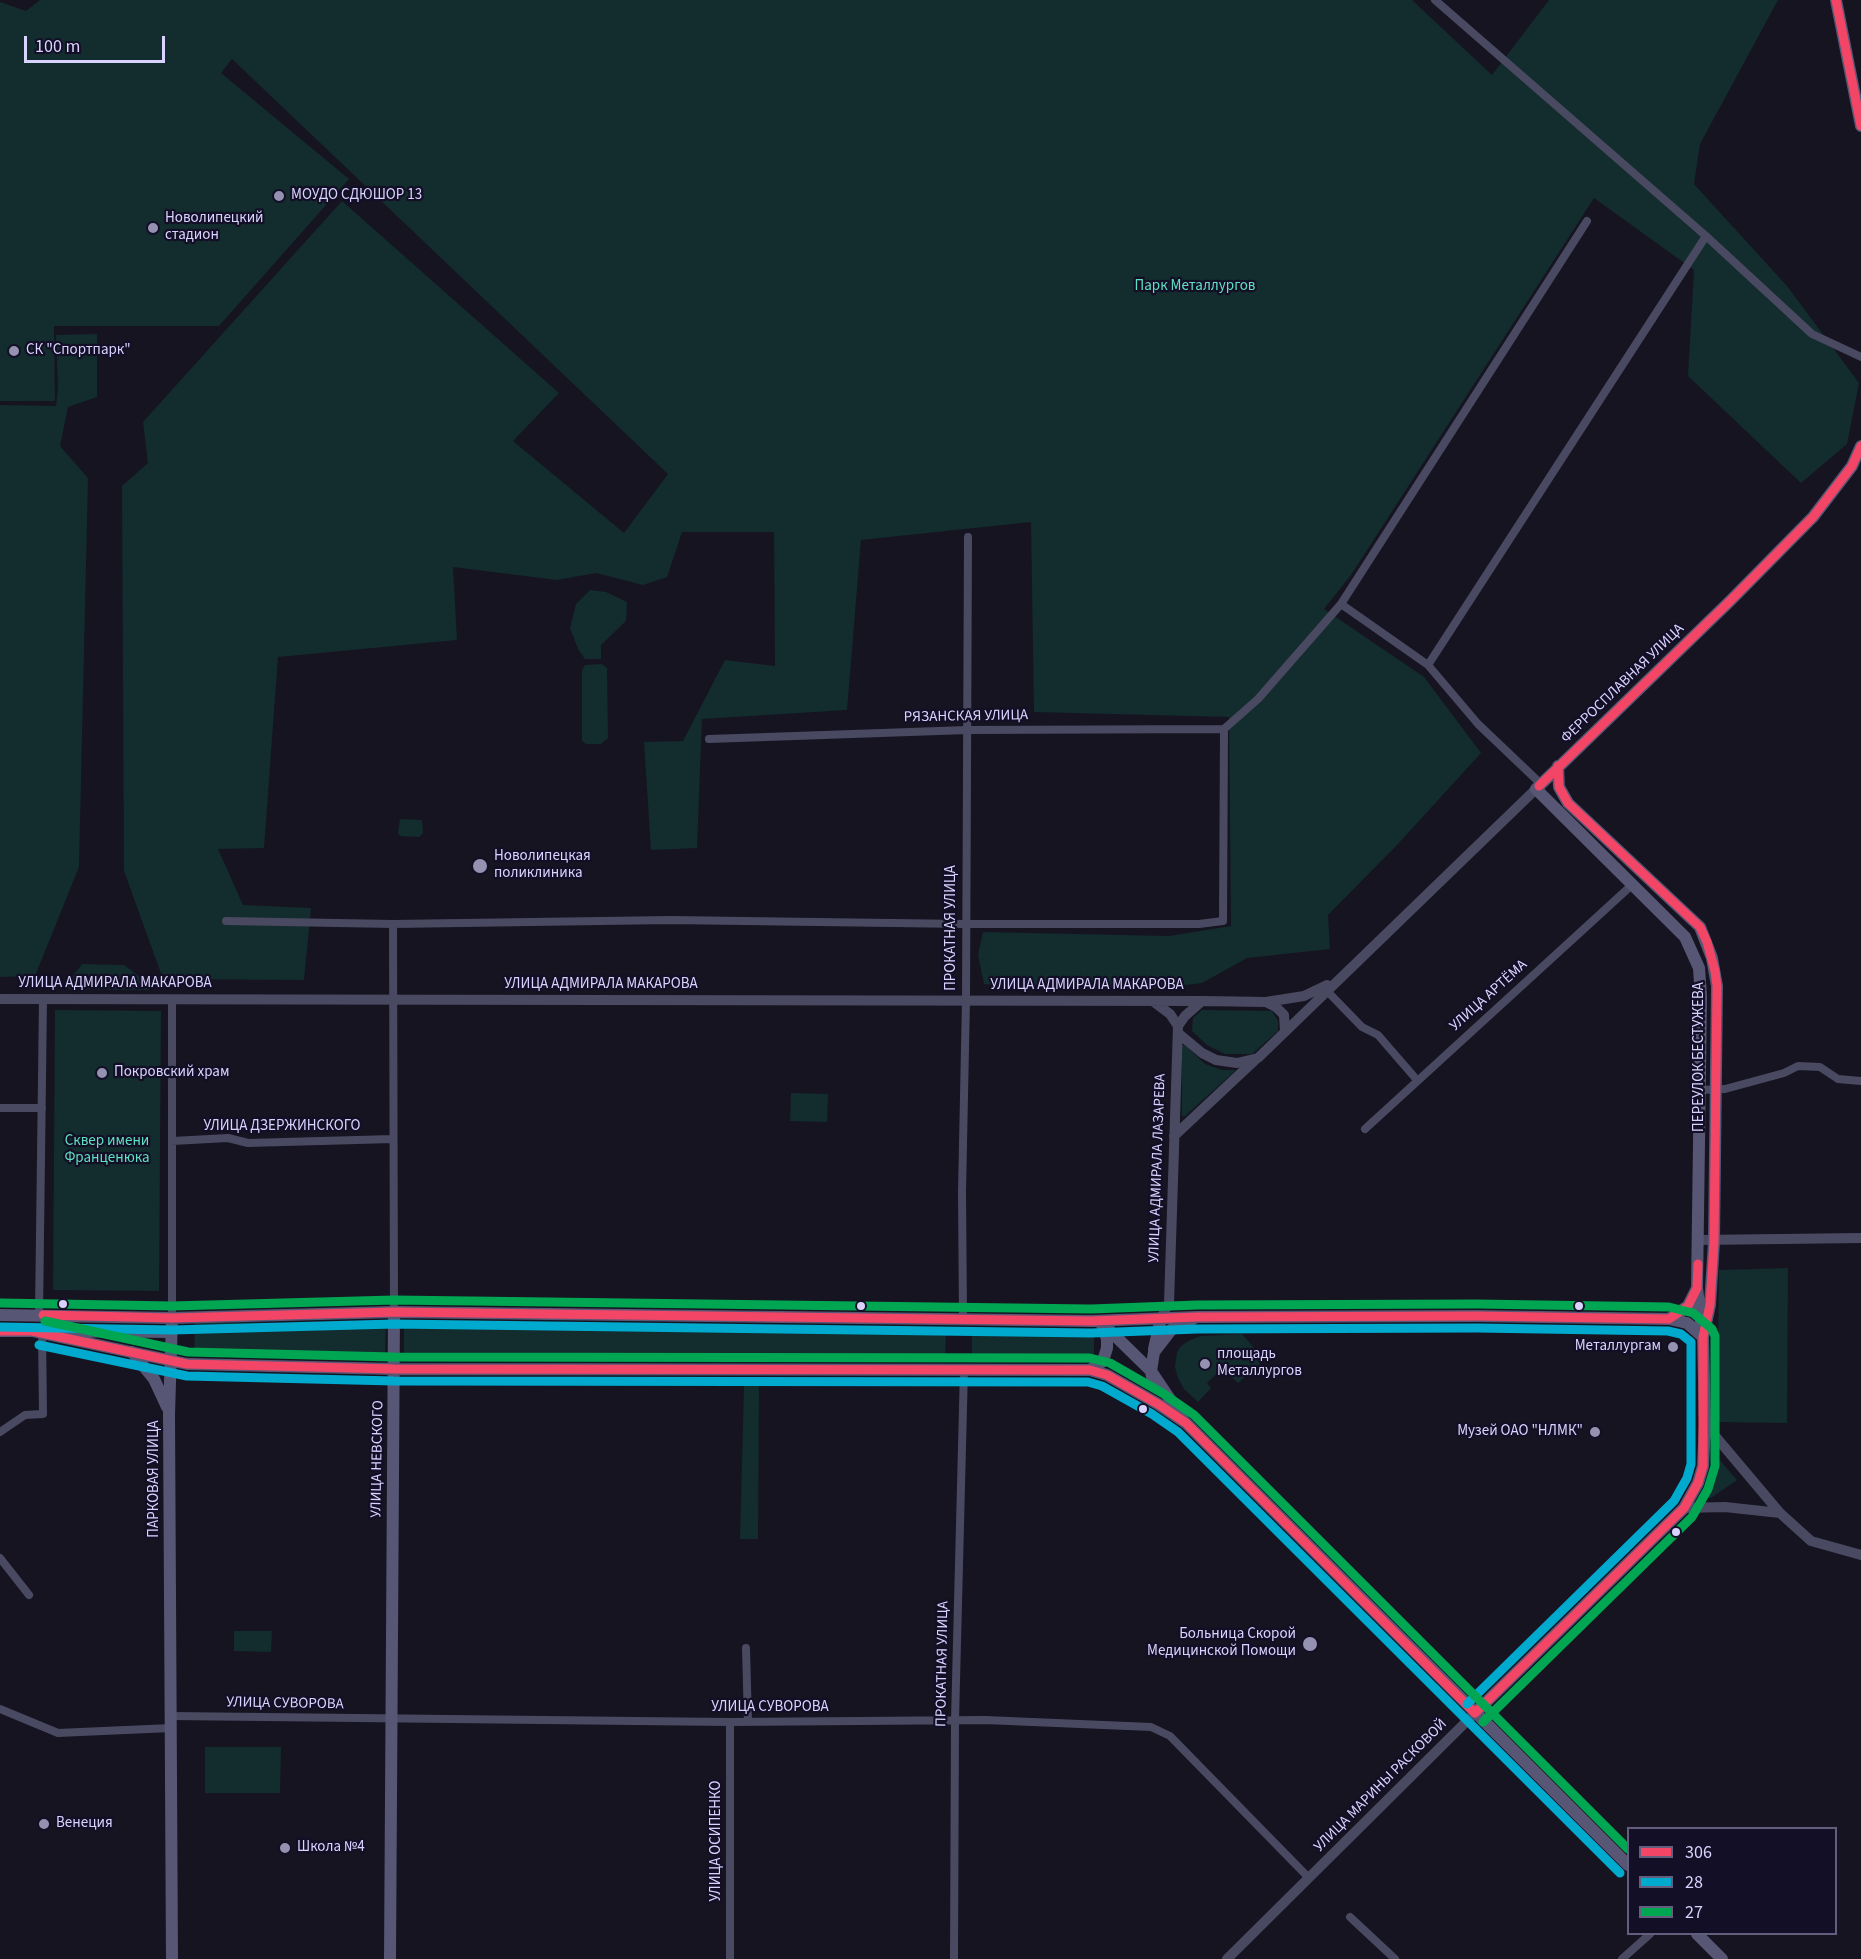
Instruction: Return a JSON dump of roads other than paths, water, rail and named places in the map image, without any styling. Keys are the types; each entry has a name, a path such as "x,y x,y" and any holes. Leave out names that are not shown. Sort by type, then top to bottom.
{"main road":[{"path":"1836,0 1861,126"},
{"name":"ФЕРРОСПЛАВНАЯ УЛИЦА","path":"1538,787 1731,601 1813,517 1852,466 1861,446"},
{"name":"ПЕРЕУЛОК БЕСТУЖЕВА","path":"1558,766 1559,787 1568,803 1700,927 1712,958 1717,986 1714,1240 1710,1305 1703,1337"},
{"name":"ПЕРЕУЛОК БЕСТУЖЕВА","path":"1538,787 1685,937 1699,968 1701,997 1697,1288 1703,1337"},
{"path":"1669,1319 1688,1306 1697,1288"},
{"path":"0,1314 172,1318 394,1312 1100,1321 1197,1317 1477,1316 1669,1319 1687,1323 1703,1337 1705,1424 1703,1466 1698,1483 1684,1508"},
{"name":"УЛИЦА НЕВСКОГО","path":"390,1959 394,1312"},
{"path":"1154,1352 1171,1330 1197,1317"},
{"name":"ПАРКОВАЯ УЛИЦА","path":"172,1318 169,1414 172,1959"},
{"path":"1158,1404 1151,1371 1161,1318"},
{"path":"1090,1370 1103,1361 1107,1348 1107,1339 1100,1321"},
{"path":"1100,1321 1151,1371 1186,1423"},
{"path":"0,1330 171,1332"},
{"path":"37,1332 187,1364 394,1369 1090,1370 1107,1375 1186,1423 1627,1863"},
{"path":"132,1352 154,1379 169,1414"},
{"name":"УЛИЦА МАРИНЫ РАСКОВОЙ","path":"1475,1713 1684,1508"},
{"path":"1698,1935 1722,1959"}],"street":[{"path":"1435,0 1706,236 1812,334 1861,357"},
{"path":"226,921 393,924 670,920 1199,924 1223,921 1224,729 1258,699 1341,604 1587,221"},
{"path":"1428,665 1706,236"},
{"name":"ПРОКАТНАЯ УЛИЦА","path":"963,1319 962,1192 966,1000 968,537"},
{"path":"1341,604 1428,665 1478,724 1538,787"},
{"name":"РЯЗАНСКАЯ УЛИЦА","path":"709,739 967,730 1224,729"},
{"name":"ФЕРРОСПЛАВНАЯ УЛИЦА","path":"1338,979 1538,787"},
{"name":"УЛИЦА АРТЁМА","path":"1365,1129 1633,884"},
{"name":"УЛИЦА НЕВСКОГО","path":"393,924 394,1312"},
{"path":"1174,1136 1338,979"},
{"path":"1266,1002 1304,996 1338,979"},
{"path":"1327,991 1362,1027 1378,1035 1417,1080"},
{"name":"УЛИЦА АДМИРАЛА МАКАРОВА","path":"0,999 1266,1002"},
{"path":"39,1314 43,999"},
{"name":"ПАРКОВАЯ УЛИЦА","path":"172,999 172,1318"},
{"path":"1178,1030 1185,1016 1202,1001"},
{"path":"1154,1002 1170,1014 1178,1030 1202,1053 1215,1060 1237,1063 1258,1058"},
{"path":"1266,1002 1276,1007 1284,1015 1286,1031"},
{"name":"УЛИЦА АДМИРАЛА ЛАЗАРЕВА","path":"1161,1318 1169,1303 1178,1030"},
{"path":"1700,1090 1725,1089 1784,1073 1798,1066 1820,1066 1838,1080 1861,1081"},
{"path":"0,1108 42,1108"},
{"name":"УЛИЦА ДЗЕРЖИНСКОГО","path":"172,1141 228,1138 249,1143 393,1139"},
{"path":"1699,1240 1861,1238"},
{"path":"0,1432 25,1415 43,1414 37,1332"},
{"name":"ПРОКАТНАЯ УЛИЦА","path":"954,1959 955,1720 964,1369"},
{"path":"1705,1424 1780,1513 1811,1541 1861,1555"},
{"path":"1684,1508 1725,1507 1780,1513"},
{"path":"0,1558 29,1595"},
{"path":"746,1648 748,1722"},
{"name":"УЛИЦА СУВОРОВА","path":"0,1709 58,1733 171,1722 391,1719 730,1722 955,1720 1152,1727 1170,1736 1309,1878"},
{"name":"УЛИЦА МАРИНЫ РАСКОВОЙ","path":"1227,1959 1475,1713"},
{"name":"УЛИЦА ОСИПЕНКО","path":"730,1722 730,1959"},
{"path":"1350,1917 1395,1959"},
{"path":"1622,1959 1649,1935"}],"place":[{"name":"МОУДО СДЮШОР 13","path":"279,196"},
{"name":"Новолипецкий стадион","path":"153,228"},
{"name":"СК \"Спортпарк\"","path":"14,351"},
{"name":"Новолипецкая поликлиника","path":"480,866"},
{"name":"Покровский храм","path":"102,1073"},
{"name":"Металлургам","path":"1673,1347"},
{"name":"площадь Металлургов","path":"1205,1364"},
{"name":"Музей ОАО \"НЛМК\"","path":"1595,1432"},
{"name":"Больница Скорой Медицинской Помощи","path":"1310,1644"},
{"name":"Венеция","path":"44,1824"},
{"name":"Школа №4","path":"285,1848"}],"park label":[{"name":"Парк Металлургов","path":"1195,287"},
{"name":"Сквер имени Франценюка","path":"107,1150"}]}
